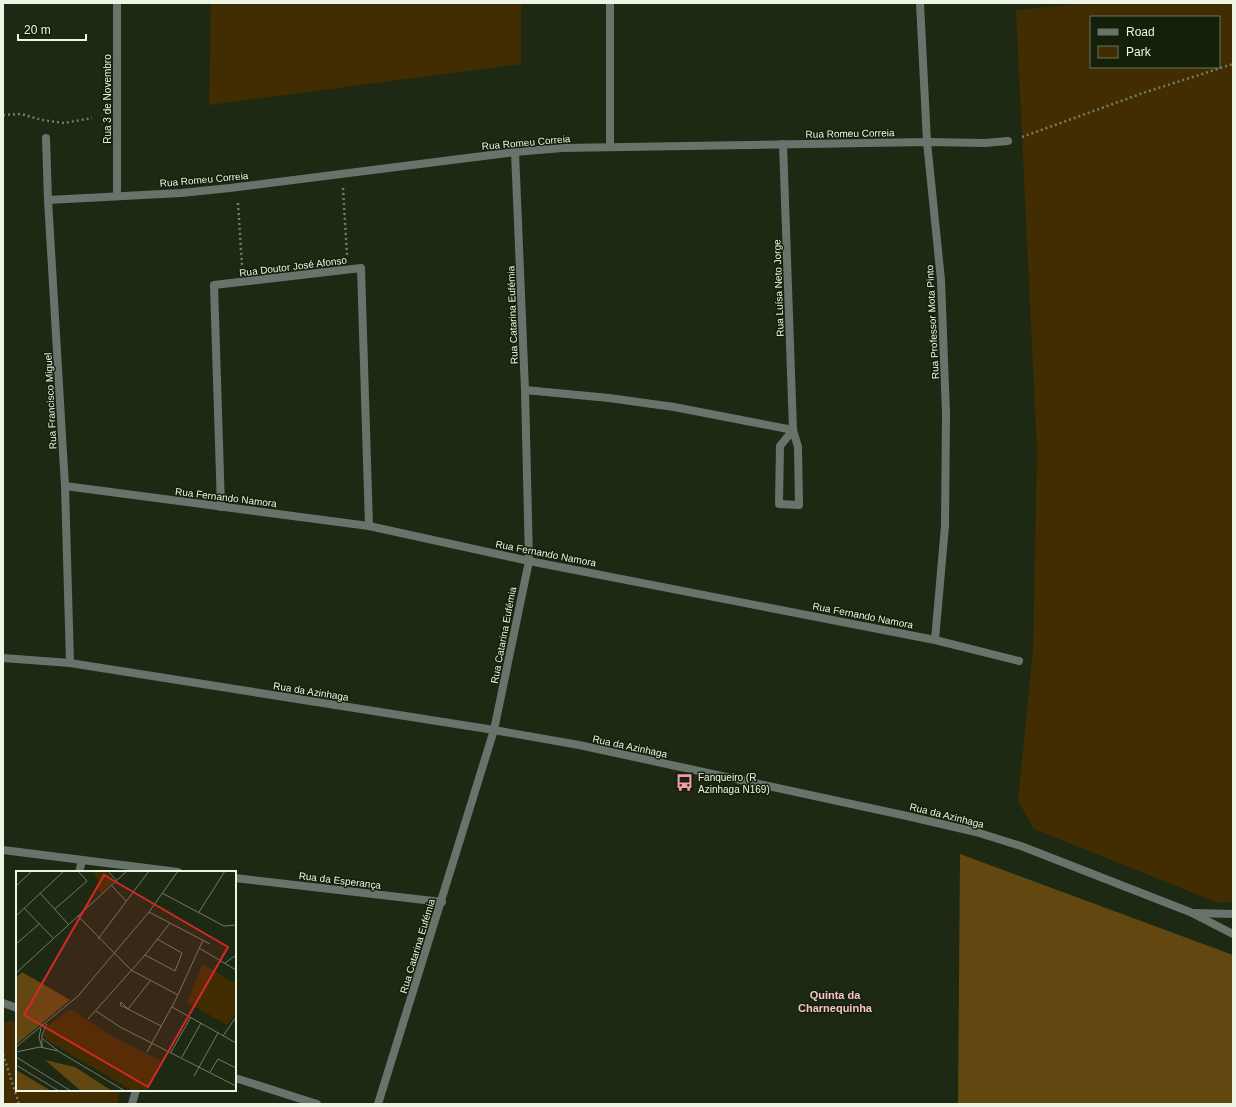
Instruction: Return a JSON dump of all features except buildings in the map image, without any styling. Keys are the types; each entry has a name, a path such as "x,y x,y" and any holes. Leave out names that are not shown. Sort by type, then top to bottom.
{"street":[{"name":"Rua 3 de Novembro","path":"117,3 117,196"},
{"path":"610,3 610,147"},
{"name":"Rua Professor Mota Pinto","path":"920,3 927,142 941,280 946,414 945,526 935,640"},
{"name":"Rua Francisco Miguel","path":"46,138 48,200 65,486 70,663"},
{"name":"Rua Romeu Correia","path":"48,200 181,193 515,152 562,148 927,142 986,143 1008,141"},
{"name":"Rua Luísa Neto Jorge","path":"783,144 793,430 798,447 799,505 779,504 780,446 793,430"},
{"name":"Rua Catarina Eufémia","path":"378,1104 442,902 494,730 529,561 525,390 515,152"},
{"name":"Rua Doutor José Afonso","path":"221,507 214,286 361,268 369,526"},
{"path":"525,390 609,398 667,406 793,430"},
{"name":"Rua Fernando Namora","path":"65,486 369,526 529,561 935,640 1019,661"},
{"name":"Rua da Azinhaga","path":"3,658 70,663 494,730 617,753 907,816 976,832 1021,846 1190,912 1233,934"},
{"path":"3,850 169,871"},
{"path":"79,871 82,861"},
{"name":"Rua da Esperança","path":"236,878 442,902"},
{"path":"1190,912 1233,914"},
{"path":"3,1003 16,1008"},
{"path":"236,1078 317,1104"},
{"path":"132,1104 136,1091"}],"path":[{"path":"1008,141 1143,93 1233,64"},
{"path":"3,115 21,114 42,120 64,123 92,118"},
{"path":"342,174 348,270"},
{"path":"237,187 243,282"},
{"path":"3,1054 19,1104"}],"green space":[{"path":"211,3 521,3 521,64 209,105"},
{"path":"1090,3 1233,3 1233,902 1218,903 1034,829 1018,801 1033,650 1037,450 1016,10"},
{"path":"9,1020 16,1022 16,1091 120,1091 117,1104 3,1104 3,1024"}],"shaded area":[{"path":"960,854 1233,955 1233,1104 958,1104"}],"place":[{"name":"Fanqueiro (R Azinhaga N169)","path":"685,783"}],"district":[{"name":"Quinta da Charnequinha","path":"835,1001"}]}
